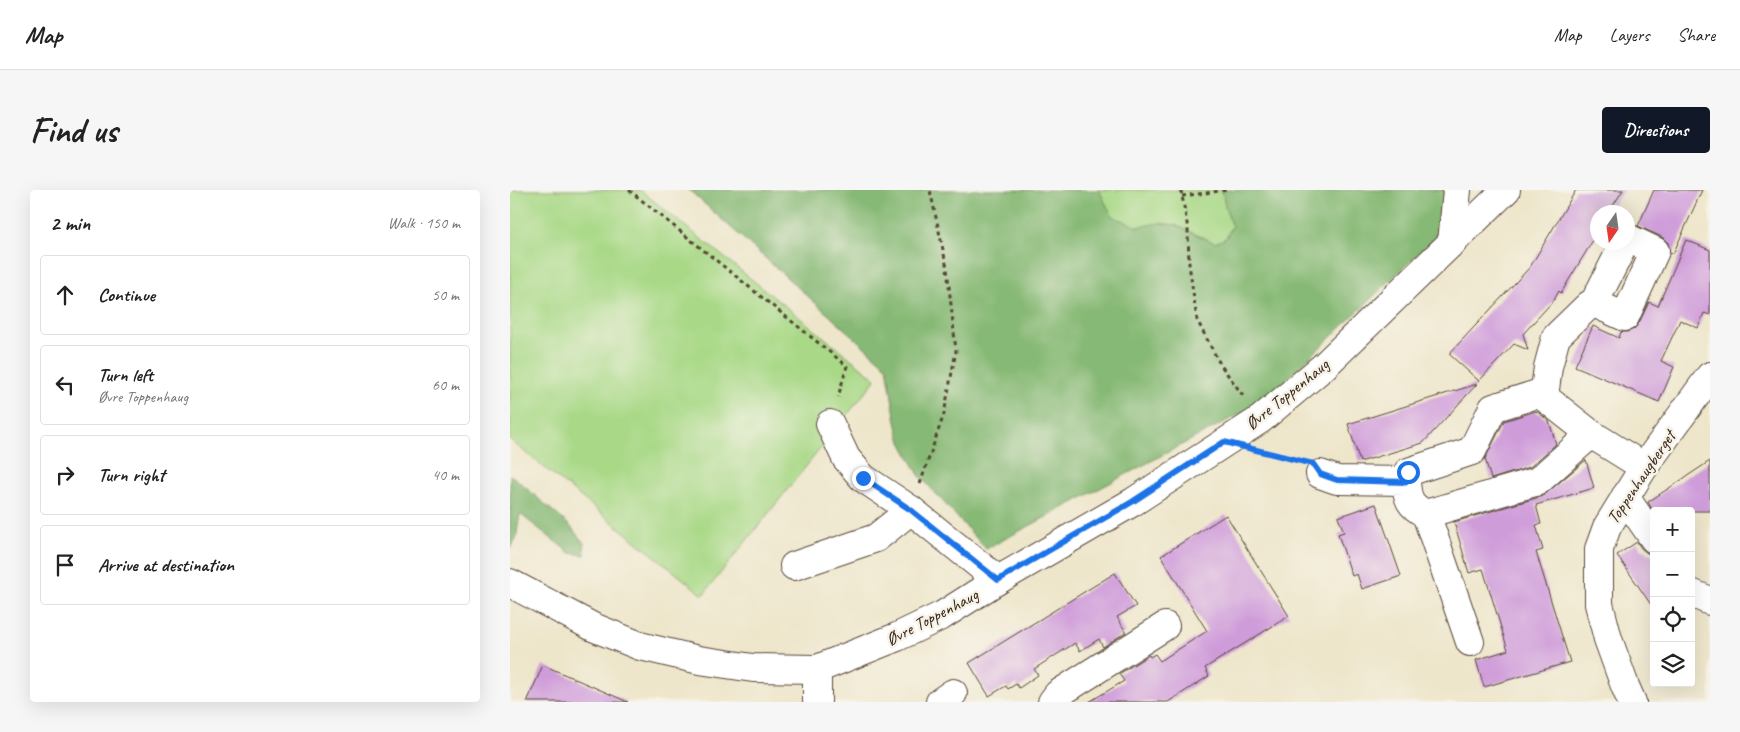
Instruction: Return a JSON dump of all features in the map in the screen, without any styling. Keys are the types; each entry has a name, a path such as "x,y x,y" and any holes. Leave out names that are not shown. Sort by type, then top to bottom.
{"street":[{"path":"1452,243 1457,190"},
{"name":"Øvre Toppenhaug","path":"510,583 593,627 640,646 699,660 753,668 817,669 897,637 943,615 998,580 1132,502 1261,419 1323,367 1506,190"},
{"path":"1544,397 1548,367 1556,337 1588,305 1594,303 1625,317 1655,251 1635,241"},
{"path":"1594,303 1621,250"},
{"name":"Toppenhaugberget","path":"1632,702 1608,639 1599,604 1599,550 1607,527 1644,467 1710,376"},
{"path":"1470,642 1426,514 1415,508 1406,494 1408,472 1472,451 1493,408 1538,394 1592,434 1644,467"},
{"path":"830,424 846,458 863,478 911,510 998,580"},
{"path":"1426,514 1538,481 1592,434"},
{"path":"1320,474 1337,480 1406,482"},
{"path":"1625,497 1650,533"},
{"path":"794,566 876,538 911,510"},
{"path":"1695,595 1710,601"},
{"path":"1052,702 1058,694 1166,626"},
{"path":"817,669 817,702"}],"path":[{"path":"628,190 847,366 830,424"},
{"path":"911,510 944,414 956,351 947,268 930,190"},
{"path":"1181,190 1188,229 1189,264 1197,320 1220,364 1261,419"},
{"path":"1182,196 1228,190"},
{"path":"1224,442 1313,464 1320,474"}],"green space":[{"path":"510,190 640,190 876,379 703,595 510,440"},
{"path":"689,190 1099,190 1112,216 1138,227 1159,223 1175,225 1215,243 1226,238 1232,226 1222,190 1450,190 1446,227 1264,401 986,549 919,475 901,442 887,367"},
{"path":"1099,190 1222,190 1232,226 1226,238 1215,243 1175,225 1159,223 1138,227 1111,216"},
{"path":"510,475 570,526 584,543 585,555 570,553 520,514 516,539 510,548"}],"building":[{"path":"1576,190 1623,190 1613,205 1590,205 1590,245 1561,293 1559,291 1554,300 1523,334 1528,350 1514,344 1479,381 1449,354 1530,267"},
{"path":"1654,190 1702,190 1673,254 1670,253 1668,243 1662,237 1638,226"},
{"path":"1686,240 1710,250 1710,315 1704,313 1698,328 1680,320 1661,361 1674,367 1659,402 1575,366 1593,326 1619,338 1621,332 1634,329 1639,323 1649,302 1658,306"},
{"path":"1477,384 1423,443 1360,462 1348,424"},
{"path":"1536,411 1549,421 1556,444 1530,467 1491,479 1485,459 1504,421"},
{"path":"1586,460 1594,488 1536,505 1541,524 1536,525 1543,550 1536,552 1570,662 1484,687 1476,660 1508,650 1483,569 1469,573 1454,522 1543,496"},
{"path":"1710,461 1710,511 1695,511 1695,507 1651,507 1648,502"},
{"path":"1376,504 1401,576 1362,589 1357,574 1352,576 1338,534 1344,532 1338,517"},
{"path":"1226,515 1289,616 1205,668 1209,676 1168,702 1089,702 1124,681 1119,674 1149,655 1150,657 1155,654 1160,661 1207,631 1161,556"},
{"path":"1637,542 1641,548 1650,554 1650,603 1617,555"},
{"path":"1115,573 1136,606 1117,617 1126,632 1103,647 1099,639 1080,651 1075,643 1034,669 1038,675 1019,688 1016,684 1008,689 1006,686 989,696 969,663"},
{"path":"543,665 628,702 527,702"}],"route":[{"path":"863,478 911,510 998,580 1132,502 1224,442 1313,464 1320,474 1337,480 1406,482 1408,472"}]}
